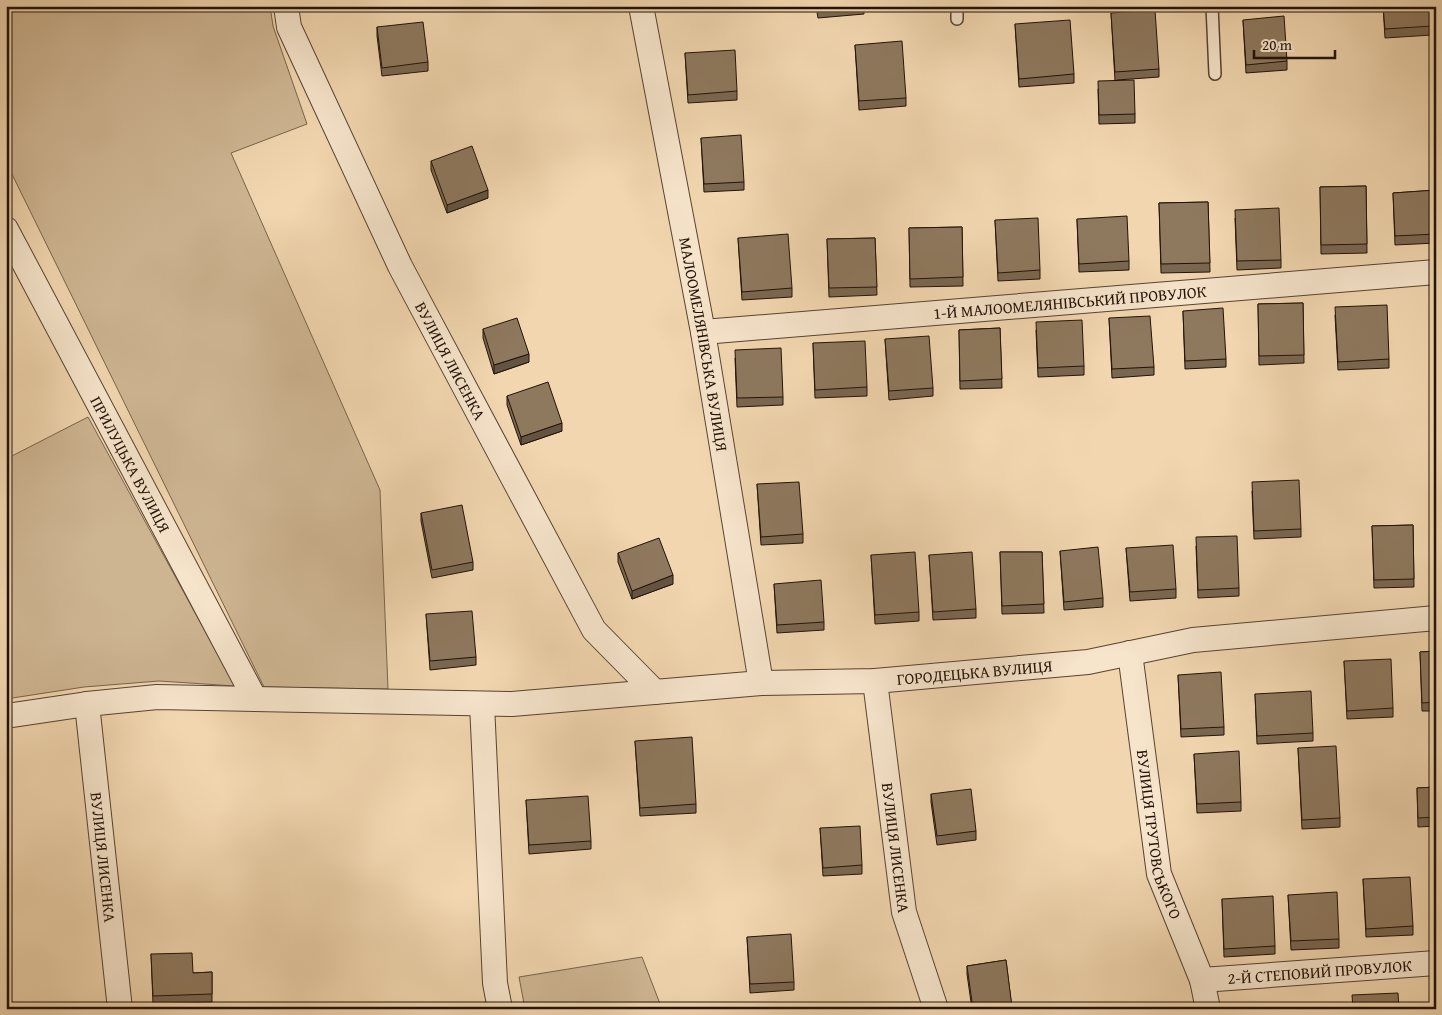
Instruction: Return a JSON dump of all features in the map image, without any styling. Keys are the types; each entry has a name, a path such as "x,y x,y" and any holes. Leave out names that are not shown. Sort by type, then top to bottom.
{"street":[{"name":"ВУЛИЦЯ ЛИСЕНКА","path":"286,6 288,27 400,266 594,630 655,692"},
{"name":"МАЛООМЕЛЯНІВСЬКА ВУЛИЦЯ","path":"641,6 703,332 761,683"},
{"name":"ПРИЛУЦЬКА ВУЛИЦЯ","path":"6,229 255,699"},
{"name":"1-Й МАЛООМЕЛЯНІВСЬКИЙ ПРОВУЛОК","path":"703,332 1436,272"},
{"name":"ГОРОДЕЦЬКА ВУЛИЦЯ","path":"6,716 87,704 157,697 512,704 761,683 875,681 1088,662 1193,640 1436,618"},
{"name":"ВУЛИЦЯ ТРУТОВСЬКОГО","path":"1130,653 1159,874 1202,980 1208,1009"},
{"name":"ВУЛИЦЯ ЛИСЕНКА","path":"875,681 904,912 936,1009"},
{"name":"ВУЛИЦЯ ЛИСЕНКА","path":"87,704 120,1009"},
{"path":"482,704 495,984 500,1009"},
{"name":"2-Й СТЕПОВИЙ ПРОВУЛОК","path":"1202,980 1436,963"}],"lane":[{"path":"957,6 957,19"},
{"path":"1212,6 1215,74"}],"shaded area":[{"path":"6,6 270,6 273,26 307,124 231,153 380,490 388,689 264,687 6,162"},
{"path":"88,417 235,686 159,681 84,687 6,699 6,459"},
{"path":"642,957 662,1009 525,1009 519,977"}],"building":[{"path":"817,6 852,6 818,10"},
{"path":"1383,6 1430,6 1432,26 1385,29"},
{"path":"1155,10 1159,69 1115,72 1111,13"},
{"path":"1284,16 1287,61 1246,65 1243,20"},
{"path":"1070,20 1074,74 1019,79 1015,24"},
{"path":"423,22 428,62 382,68 377,27"},
{"path":"902,41 906,98 859,101 855,45"},
{"path":"735,50 737,91 688,95 685,53"},
{"path":"1134,80 1135,114 1099,115 1098,81"},
{"path":"741,135 744,182 704,184 701,138"},
{"path":"472,146 488,190 447,205 431,161"},
{"path":"1366,186 1367,244 1321,245 1320,187"},
{"path":"1436,190 1436,234 1395,236 1393,193"},
{"path":"1208,202 1210,263 1161,264 1159,203"},
{"path":"1279,208 1281,260 1237,261 1235,210"},
{"path":"1127,216 1129,261 1079,264 1077,219"},
{"path":"1038,218 1040,270 998,273 995,220"},
{"path":"962,227 963,277 910,279 909,228"},
{"path":"788,234 792,288 742,292 738,238"},
{"path":"875,238 877,287 829,288 827,239"},
{"path":"1303,303 1304,355 1259,356 1258,304"},
{"path":"1387,305 1389,359 1338,362 1335,307"},
{"path":"1223,308 1226,359 1185,361 1183,311"},
{"path":"1150,316 1154,367 1112,369 1109,318"},
{"path":"517,318 529,354 494,365 483,329"},
{"path":"1082,320 1084,366 1038,368 1036,322"},
{"path":"1000,328 1002,379 960,381 959,330"},
{"path":"929,336 933,388 889,391 885,339"},
{"path":"865,341 867,387 815,390 813,343"},
{"path":"781,348 783,397 737,398 735,350"},
{"path":"548,382 562,423 521,437 507,396"},
{"path":"1299,480 1301,529 1254,531 1252,482"},
{"path":"799,482 803,534 761,537 757,484"},
{"path":"462,505 473,562 432,570 421,513"},
{"path":"1413,525 1414,579 1374,580 1372,526"},
{"path":"1237,536 1239,588 1198,590 1196,537"},
{"path":"659,538 673,575 632,591 618,553"},
{"path":"1173,545 1176,589 1130,592 1126,548"},
{"path":"1098,547 1103,598 1064,602 1060,551"},
{"path":"915,552 919,612 875,615 871,555"},
{"path":"972,552 976,609 933,612 929,555"},
{"path":"1000,552 1042,552 1044,604 1002,606"},
{"path":"821,580 824,622 777,625 774,584"},
{"path":"472,611 476,657 430,661 426,614"},
{"path":"1436,651 1436,702 1422,703 1420,652"},
{"path":"1391,659 1393,708 1347,711 1344,661"},
{"path":"1221,672 1224,727 1181,729 1178,675"},
{"path":"1311,691 1313,733 1257,736 1255,694"},
{"path":"692,737 696,804 640,808 635,741"},
{"path":"1336,746 1340,818 1302,820 1298,748"},
{"path":"1239,751 1241,802 1197,804 1194,754"},
{"path":"1436,787 1436,817 1418,818 1417,788"},
{"path":"971,789 976,831 937,836 931,794"},
{"path":"588,796 591,841 529,845 526,800"},
{"path":"860,826 862,865 823,868 820,828"},
{"path":"1410,877 1413,926 1366,929 1363,879"},
{"path":"1337,892 1339,939 1291,941 1288,895"},
{"path":"1273,896 1275,946 1224,949 1222,899"},
{"path":"791,934 794,982 750,984 747,937"},
{"path":"192,953 193,973 212,972 212,994 153,996 151,954"},
{"path":"1006,960 1012,1007 973,1009 967,966"},
{"path":"1398,993 1399,1009 1353,1009 1352,995"},
{"path":"1294,1006 1294,1009 1243,1009"}]}
